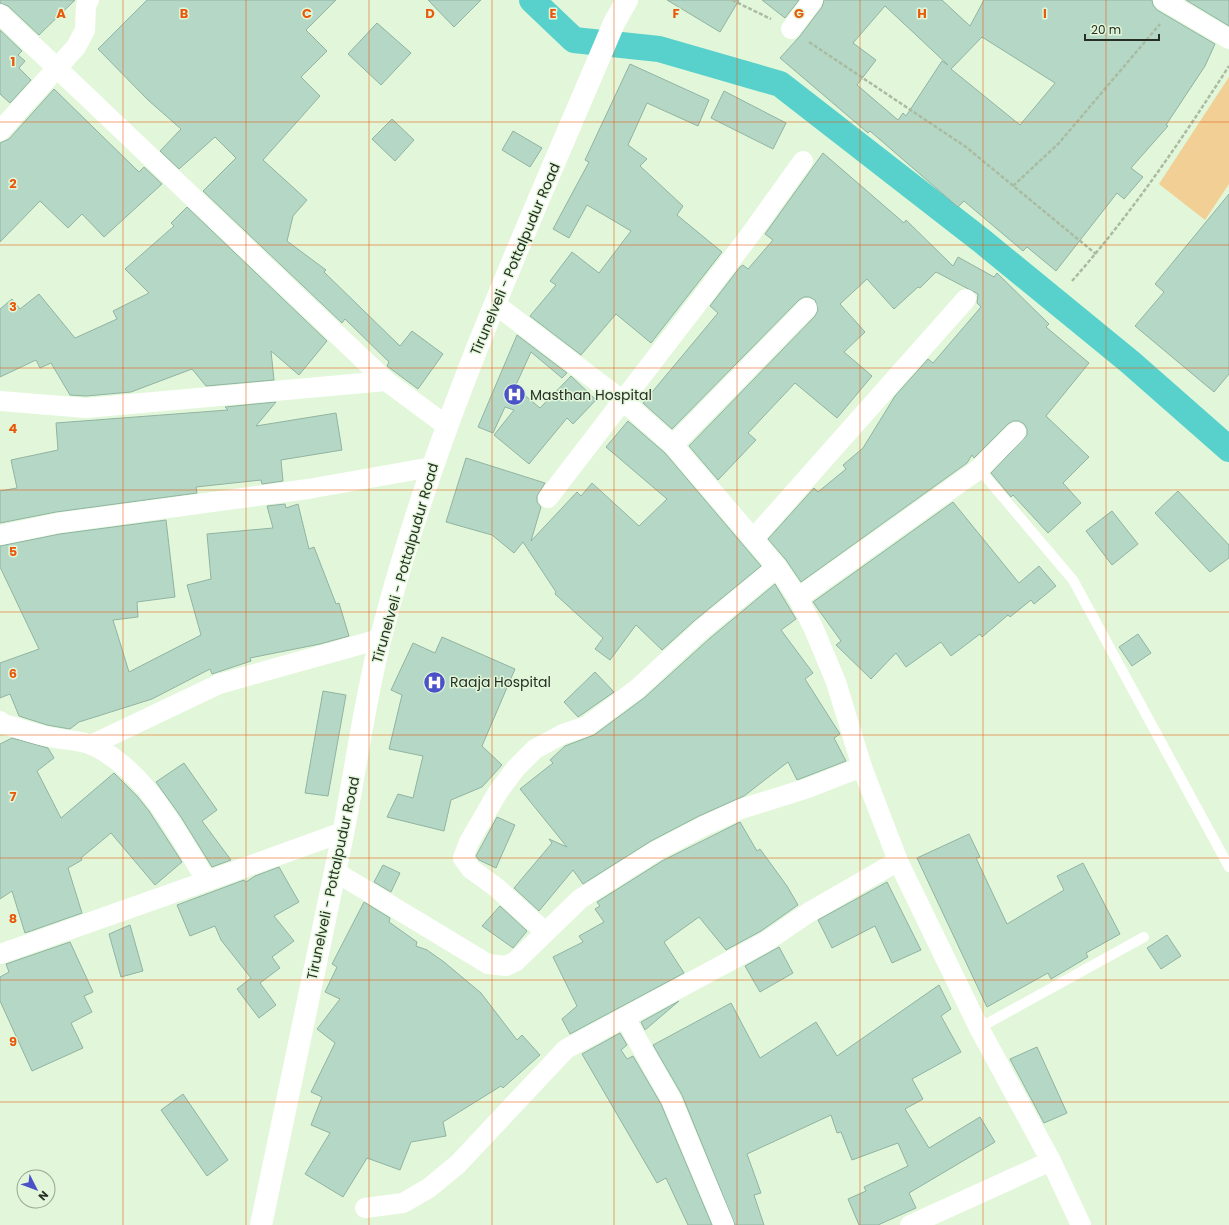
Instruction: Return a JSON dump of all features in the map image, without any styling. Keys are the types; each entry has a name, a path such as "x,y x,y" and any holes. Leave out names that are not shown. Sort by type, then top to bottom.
{"main road":[{"name":"Tirunelveli - Pottalpudur Road","path":"261,1225 343,832 380,639 432,467 447,426 495,304 614,23 627,0"}],"street":[{"path":"0,131 76,47 85,30 86,5 89,0"},
{"path":"791,29 813,0"},
{"path":"1168,3 1229,39"},
{"path":"0,14 56,69 386,381 447,426"},
{"path":"548,498 747,239 803,161"},
{"path":"753,539 966,299"},
{"path":"495,304 623,401 673,445 777,568 798,598 813,627 836,682 862,767 898,861 979,1028 1051,1161 1081,1225"},
{"path":"673,445 807,308"},
{"path":"0,401 86,408 134,405 223,394 386,381"},
{"path":"798,598 979,469 1016,432"},
{"path":"0,535 58,523 308,489 432,467"},
{"path":"545,932 497,888 472,869 462,858 469,842 498,792 516,768 535,749 563,734 587,726 637,689 701,630 777,568"},
{"path":"90,744 219,684 380,639"},
{"path":"1,724 50,737 90,744 118,762 143,783 207,881"},
{"path":"334,871 488,964 506,966 516,961 580,899 656,851 741,809 808,788 862,767"},
{"path":"0,954 343,832"},
{"path":"364,1208 403,1202 429,1188 458,1164 566,1049 767,941 808,913 898,861"},
{"path":"625,1018 671,1098 724,1225"},
{"path":"910,1225 1051,1161"}],"lane":[{"path":"979,469 1073,580 1229,868"},
{"path":"979,1028 1144,937"}],"path":[{"path":"732,0 791,29 966,147 1096,254"},
{"path":"1013,187 1059,142 1150,37 1168,3"},
{"path":"1072,281 1096,254 1139,200 1193,123 1229,66"}],"shaded area":[{"path":"1229,77 1229,184 1205,220 1159,184"}],"building":[{"path":"0,0 75,0 39,35 8,6 0,3"},
{"path":"147,0 336,0 306,30 327,51 301,77 320,96 263,160 307,200 293,216 287,241 326,270 324,272 400,346 412,331 443,354 418,389 387,366 389,362 345,319 342,323 203,191 236,158 215,137 179,169 160,151 181,129 148,100 98,49"},
{"path":"428,0 481,0 454,27"},
{"path":"667,0 739,0 720,32"},
{"path":"762,0 799,0 785,18"},
{"path":"824,0 942,0 970,26 984,0 1152,0 1153,5 1157,10 1215,44 1205,66 1166,125 1168,126 1131,168 1143,177 1124,199 1117,193 1056,271 1027,247 1023,251 964,201 958,207 870,131 868,133 780,58 800,36 822,7","holes":["885,6 948,65 942,61 906,116 903,113 898,120 857,85 876,60 853,43","982,37 1055,83 1020,125 951,69"]},
{"path":"1186,0 1229,0 1229,26"},
{"path":"377,23 411,53 381,85 348,54"},
{"path":"0,30 22,51 18,55 25,61 19,68 31,80 10,103 0,94"},
{"path":"630,64 709,100 698,126 647,103 628,145 647,159 640,166 683,206 677,215 722,252 651,343 616,314 581,355 530,316 556,285 550,281 572,252 599,273 631,231 587,205 569,238 553,229 589,162 585,160"},
{"path":"54,89 139,172 144,167 162,184 104,237 82,214 68,228 40,201 0,242 0,143 9,139"},
{"path":"724,91 786,123 773,149 711,118"},
{"path":"392,119 414,140 395,161 372,139"},
{"path":"513,131 542,148 530,167 502,150"},
{"path":"823,153 904,223 906,220 953,266 958,257 994,277 997,273 1049,324 1046,327 1089,363 1046,416 1089,457 1063,483 1081,503 1048,533 1013,495 1011,497 991,473 1027,435 1027,429 1024,424 1019,421 1013,421 1008,424 974,458 972,455 967,463 801,582 786,560 768,539 814,488 818,492 846,469 843,465 863,448 895,396 928,359 933,363 981,307 977,303 978,294 936,272 920,288 918,287 894,309 867,279 840,304 865,332 844,352 872,376 837,418 795,383 748,433 756,440 718,480 689,446 815,316 818,310 815,300 809,297 804,297 799,300 672,429 643,403 718,313 710,306 740,267 743,265 748,269 773,240 765,234"},
{"path":"1229,194 1229,374 1214,392 1135,326 1164,292 1155,284"},
{"path":"187,207 327,341 299,375 271,351 274,380 206,386 192,369 131,392 86,396 70,395 51,363 40,368 36,360 0,377 0,309 12,299 20,309 39,294 75,338 117,319 113,311 149,293 125,269 174,226 171,223"},
{"path":"517,335 567,373 562,378 531,352 515,387 540,408 571,376 596,400 573,424 567,418 529,464 494,435 514,410 505,407 493,433 478,427"},
{"path":"276,402 256,426 336,413 342,450 281,460 283,481 262,484 261,480 196,487 197,493 56,512 0,523 0,491 17,488 11,460 58,450 56,423 228,410 225,407"},
{"path":"628,421 665,453 761,566 694,621 662,650 636,625 610,660 595,649 603,638 555,594 556,592 523,542 514,553 492,535 446,522 466,458 545,483 537,496 537,502 541,507 531,541 577,492 581,496 592,483 639,526 667,499 606,447"},
{"path":"1178,491 1229,545 1229,558 1210,572 1155,513"},
{"path":"953,502 1019,583 1039,566 1056,586 1034,604 1031,600 1010,617 1008,615 982,637 980,634 951,656 941,642 906,667 896,653 871,679 836,645 841,641 813,602"},
{"path":"285,504 286,508 298,504 309,549 314,547 336,604 339,603 349,636 320,644 250,658 251,661 212,674 210,669 152,699 79,722 70,729 47,725 19,716 10,694 0,698 0,663 39,649 0,567 0,546 60,534 166,520 175,597 137,602 138,617 113,620 129,672 201,635 187,585 211,579 207,534 273,528 267,506"},
{"path":"1112,511 1138,544 1112,565 1086,531"},
{"path":"775,584 796,619 781,630 813,673 805,679 840,734 834,738 846,761 797,780 788,762 744,796 699,816 651,841 583,884 573,870 539,911 514,888 552,843 549,839 567,847 520,789 553,763 550,760 565,746 594,735 644,698 709,639"},
{"path":"1138,634 1151,653 1132,666 1119,647"},
{"path":"442,637 515,669 482,746 502,765 482,787 451,800 444,831 387,817 398,794 413,798 423,756 389,749 402,695 391,690 413,643 435,653"},
{"path":"595,672 614,692 578,717 564,702"},
{"path":"323,691 346,695 328,796 305,793"},
{"path":"12,738 48,748 54,758 37,771 61,818 114,773 137,796 149,811 182,862 155,885 111,833 81,858 82,860 68,868 82,913 25,933 12,891 0,899 0,744"},
{"path":"184,763 217,810 202,821 231,860 212,867 181,817 156,782"},
{"path":"497,817 515,825 496,868 479,860 476,856"},
{"path":"740,822 757,851 760,849 787,886 798,905 761,931 726,950 699,917 664,942 684,973 570,1034 562,1019 577,1006 553,957 583,942 579,936 604,922 595,909 600,906 597,902 662,861"},
{"path":"969,834 980,857 976,858 1007,924 1064,890 1057,876 1083,863 1120,934 1086,953 1088,957 1051,979 1048,973 987,1007 917,858"},
{"path":"383,865 400,873 391,892 374,882"},
{"path":"279,867 299,902 274,916 294,941 272,957 280,968 260,983 276,1005 259,1018 237,989 251,978 221,940 215,926 190,936 177,905 244,880 246,882 255,876"},
{"path":"887,882 921,950 892,963 875,926 832,948 818,920"},
{"path":"364,902 390,918 389,922 417,942 416,946 427,950 444,962 481,993 517,1040 522,1035 540,1055 503,1088 501,1086 443,1122 446,1136 411,1142 400,1170 367,1158 343,1197 305,1174 330,1133 311,1125 322,1097 311,1092 335,1043 317,1029 340,999 325,992 337,967 332,964"},
{"path":"500,906 527,931 513,948 482,926"},
{"path":"130,925 143,971 121,977 109,934"},
{"path":"1167,935 1181,956 1161,969 1147,948"},
{"path":"70,942 93,992 84,996 92,1012 71,1023 83,1048 32,1071 0,1001 0,977 9,972 6,964"},
{"path":"779,947 793,973 760,992 745,966"},
{"path":"939,985 951,1009 941,1016 961,1052 912,1079 923,1099 905,1109 929,1148 980,1117 995,1142 909,1193 916,1208 878,1225 859,1225 848,1199 866,1191 864,1187 908,1166 898,1143 852,1160 841,1132 837,1133 831,1115 747,1154 761,1193 754,1195 764,1225 735,1225 682,1095 653,1045 731,1003 760,1058 816,1022 837,1056"},
{"path":"679,1001 645,1030 641,1022"},
{"path":"620,1033 627,1045 621,1050 627,1059 633,1056 661,1104 712,1225 688,1225 666,1178 657,1183 582,1054"},
{"path":"1037,1047 1067,1113 1044,1123 1010,1059"},
{"path":"183,1094 228,1160 207,1176 161,1110"}],"waterway":[{"path":"532,0 574,40 659,49 780,84 982,241 1130,362 1229,449"}],"place":[{"name":"Masthan Hospital","path":"514,395"},
{"name":"Raaja Hospital","path":"435,682"}]}
